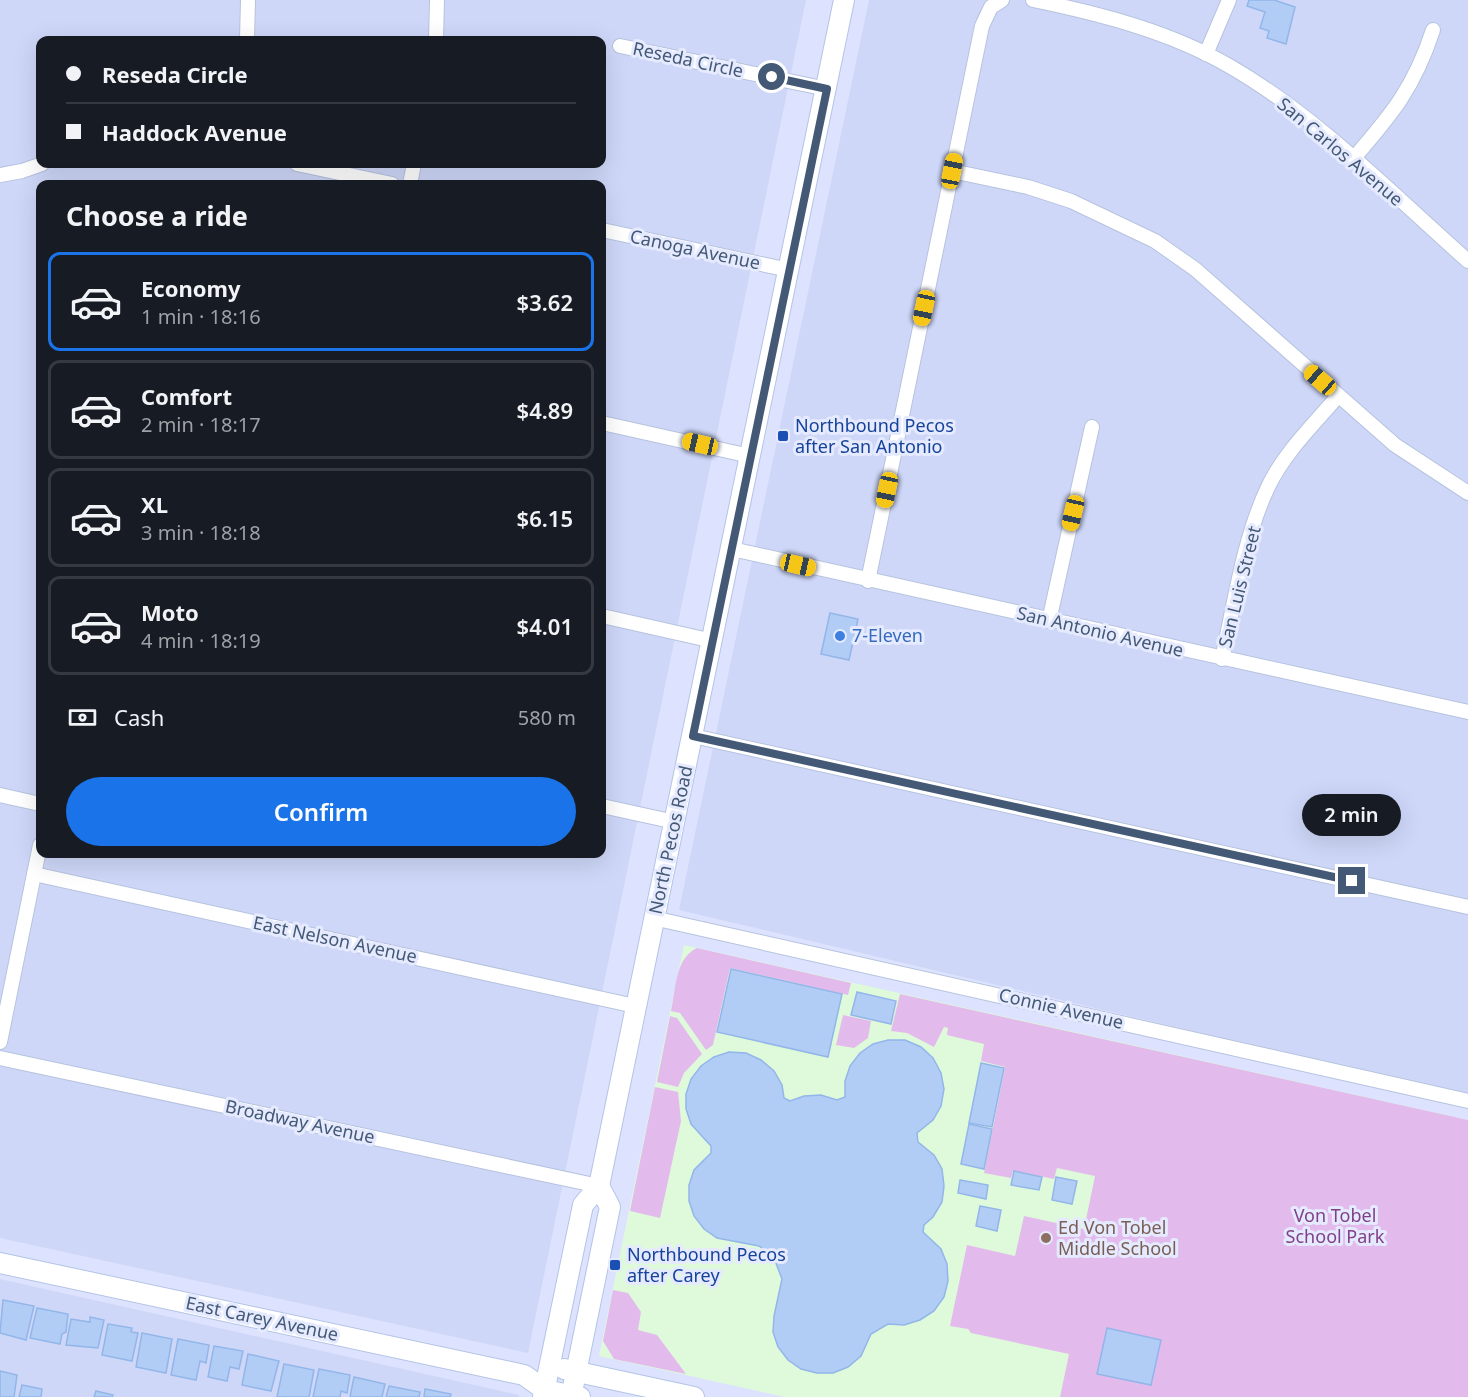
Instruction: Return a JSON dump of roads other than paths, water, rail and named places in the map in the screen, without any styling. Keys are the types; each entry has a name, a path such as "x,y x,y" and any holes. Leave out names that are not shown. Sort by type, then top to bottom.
{"main road":[{"name":"North Pecos Road","path":"544,1393 583,1205 599,1186 844,0"},
{"path":"574,1396 576,1372 610,1207 599,1186"},
{"name":"East Carey Avenue","path":"0,1263 524,1375 544,1393 574,1396"},
{"path":"524,1375 549,1366 694,1397"}],"street":[{"path":"247,36 248,0"},
{"path":"436,36 437,0"},
{"name":"San Carlos Avenue","path":"1033,0 1090,11 1176,40 1233,68 1306,118 1468,261"},
{"path":"1206,54 1229,0"},
{"path":"868,580 982,26 991,7 1000,2"},
{"path":"1353,159 1396,109 1421,65 1433,30"},
{"name":"Reseda Circle","path":"620,46 827,89"},
{"path":"0,175 36,166"},
{"path":"316,168 373,180"},
{"path":"952,171 1028,187 1071,201 1155,241 1195,269 1395,446 1468,493"},
{"name":"Canoga Avenue","path":"606,231 789,270"},
{"name":"San Luis Street","path":"1222,659 1246,550 1268,486 1292,449 1338,396"},
{"path":"606,424 750,456"},
{"path":"1049,621 1092,427"},
{"name":"San Antonio Avenue","path":"732,549 1468,712"},
{"path":"606,617 713,641"},
{"path":"693,736 1468,907"},
{"path":"0,795 36,803"},
{"path":"606,807 675,822"},
{"path":"0,1042 37,858"},
{"name":"East Nelson Avenue","path":"34,874 635,1006"},
{"name":"Connie Avenue","path":"653,918 1468,1101"},
{"name":"Broadway Avenue","path":"0,1058 599,1186"}],"place":[{"name":"Northbound Pecos after San Antonio","path":"783,436"},
{"name":"7-Eleven","path":"840,636"},
{"name":"Ed Von Tobel Middle School","path":"1046,1238"},
{"name":"Northbound Pecos after Carey","path":"615,1265"}],"park label":[{"name":"Von Tobel School Park","path":"1335,1226"}]}
